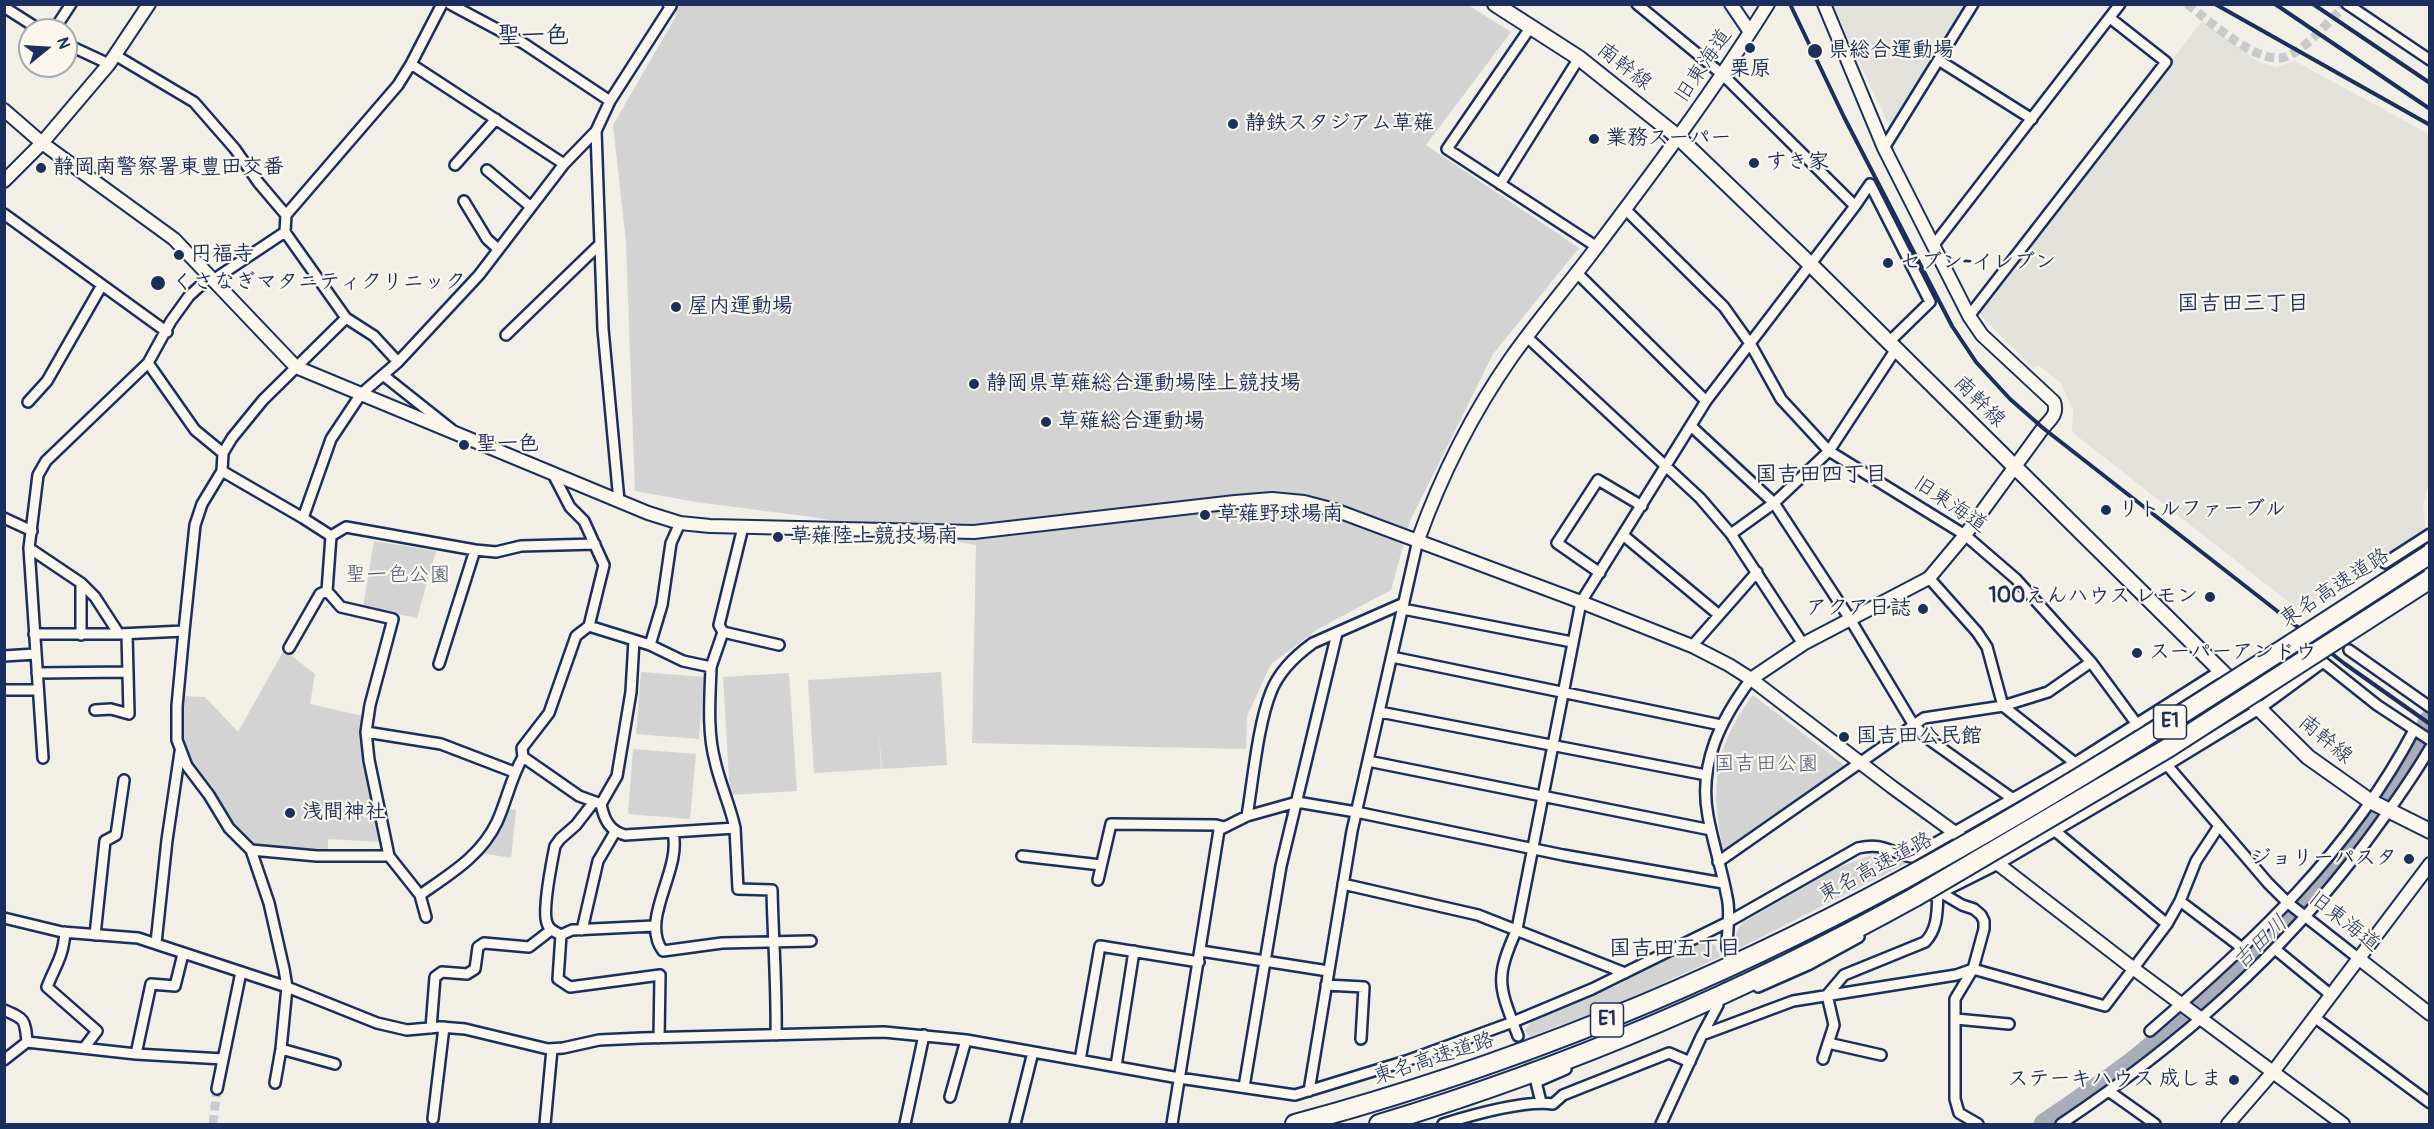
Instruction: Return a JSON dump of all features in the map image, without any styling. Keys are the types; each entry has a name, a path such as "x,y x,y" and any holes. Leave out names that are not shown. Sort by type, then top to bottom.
{"highway":[{"name":"東名高速道路","path":"1295,1125 1376,1102 1476,1069 1607,1020 1782,943 1904,879 2065,787 2430,554"},
{"name":"東名高速道路","path":"1379,1125 1489,1089 1641,1031 1784,967 1914,897 2168,748 2430,579"}],"main road":[{"name":"南幹線","path":"1495,4 1579,58 1678,137 1811,265 2308,757 2370,801 2430,831"}],"street":[{"path":"62,18 71,4"},
{"path":"4,181 42,143 112,60 149,4"},
{"path":"398,362 374,336 346,318 285,232 286,215 398,85 442,4"},
{"path":"450,4 523,43 610,101"},
{"path":"303,518 331,439 362,394 398,362 479,275 564,164 596,131 610,101 670,6 668,4"},
{"path":"1637,4 1723,75 1855,206"},
{"name":"旧東海道","path":"1731,4 1750,32 1723,75 1625,209 1724,307 1751,345 1781,399 1829,451 1965,535 2016,579 2091,662 2167,765 2268,883 2288,903 2430,1014"},
{"path":"1750,32 1768,4"},
{"path":"1727,948 1728,898 1707,813 1706,774 1713,745 1730,707 1751,680 1803,644 1929,578 1965,535 2055,414 2054,402 1982,335 1969,316 1884,148 1824,4"},
{"path":"1884,148 1940,61 1973,4"},
{"path":"1932,246 2120,4"},
{"path":"2347,4 2430,60"},
{"path":"4,7 21,18"},
{"path":"1969,316 2166,62 2110,18"},
{"path":"1530,28 1447,149 1597,247"},
{"path":"78,48 112,60 194,102 235,149 258,182 286,215"},
{"path":"1500,184 1579,58"},
{"path":"1940,61 2032,119"},
{"path":"411,64 564,164"},
{"path":"4,110 42,143 174,239 296,367 554,476 680,523 974,532 1272,499 1304,502 1335,510 1418,540 1692,646 1751,680 2343,1125"},
{"path":"455,165 488,131 496,119"},
{"path":"596,131 603,329 619,501"},
{"path":"487,170 531,207"},
{"path":"1518,1036 1500,979 1504,959 1517,929 1581,602 1706,401 1751,345 1870,184 1930,302 1892,345 1829,451 1774,503 1731,534"},
{"path":"464,201 487,238 498,249"},
{"path":"1309,1091 1356,812 1418,540 1431,504 1464,434 1511,359 1625,209"},
{"path":"4,214 167,332"},
{"path":"43,758 29,548 38,475 46,461 148,363 171,321 189,296 211,278 285,232"},
{"path":"507,335 600,244"},
{"path":"1577,273 1706,401"},
{"path":"28,402 46,381 102,285"},
{"path":"275,1083 281,1049 286,987 269,903 251,850 229,828 209,795 187,766 177,740 177,706 195,525 202,504 222,471 224,453 251,413 346,318"},
{"path":"1527,338 1700,498 1731,534 1803,644"},
{"path":"148,363 195,430 224,453"},
{"path":"383,375 447,424 454,433"},
{"path":"1691,426 1774,503 1850,619 1913,724 1927,738 2013,799"},
{"path":"222,471 331,536"},
{"path":"554,476 570,507 584,521 604,565 589,626 576,636 549,713 522,748 524,757 579,796 597,804 615,832 626,835 735,828"},
{"path":"1600,573 1557,543 1598,480 1642,506"},
{"path":"4,518 32,531"},
{"path":"650,645 663,605 671,543 680,523"},
{"path":"331,536 346,526 496,552 521,546 595,544"},
{"path":"743,526 719,624 723,632 711,668 709,726 713,749 735,828 738,890 772,890 777,988 776,1035"},
{"path":"2385,563 2430,534"},
{"path":"331,536 327,591 341,607 393,619 370,705 366,732 369,760 389,856 420,895 426,917"},
{"path":"1623,536 1719,615"},
{"path":"29,548 81,583 95,597 123,634 128,672 129,714 111,709 95,710"},
{"path":"439,664 475,550"},
{"path":"1692,646 1757,572"},
{"path":"1929,578 1988,647 2003,706 2075,763"},
{"path":"81,583 81,635"},
{"path":"289,648 320,594 327,591"},
{"path":"1247,816 1271,693 1287,666 1300,652 1336,633 1404,606 1572,642"},
{"path":"589,626 634,639 683,661 711,668"},
{"path":"34,634 81,635 184,631"},
{"path":"723,632 779,645"},
{"path":"1244,1087 1281,866 1336,633"},
{"path":"561,935 547,925 546,912 555,846 597,804 617,776 631,692 634,639"},
{"path":"2349,650 2430,707"},
{"path":"4,656 36,654"},
{"path":"1392,657 1721,725"},
{"path":"1718,862 1924,718 2003,706 2048,692 2091,662"},
{"path":"1541,1102 1536,1082 1808,965 1939,893 1998,864 2259,709 2323,662 2377,705 2430,740"},
{"path":"4,918 65,932 126,936 156,943 286,987 377,1023 407,1030 444,1027 465,1029 552,1049 599,1040 868,1032 924,1035 1295,1095 1406,1061 1513,1022 1625,973 1728,922 1858,848 1871,845 1884,846 1911,857 2075,763 2220,671"},
{"path":"37,674 128,672"},
{"path":"4,690 38,690"},
{"path":"1380,712 1706,774"},
{"path":"2150,1031 2288,903 2341,844 2396,764 2414,730"},
{"path":"366,732 441,744 514,772"},
{"path":"2061,1125 2110,1092 2201,1019 2275,949 2306,917 2389,811 2408,786 2430,748"},
{"path":"156,943 167,840 180,751"},
{"path":"420,895 465,864 483,845 496,823 514,772 524,757"},
{"path":"1368,761 1711,830"},
{"path":"95,935 105,842 117,835 124,780"},
{"path":"1172,1125 1220,830 1247,816 1297,802 1563,855 1723,883"},
{"path":"1098,880 1111,824 1224,827"},
{"path":"1702,1035 1793,1001 1956,975 1973,969 2105,1006 2167,924 2180,901 2196,861 2219,826"},
{"path":"2055,830 2167,924"},
{"path":"582,930 598,861 615,832"},
{"path":"673,833 676,853 654,926 663,951 707,944 811,941"},
{"path":"251,850 317,856 389,856"},
{"path":"1900,854 1939,893 1974,909 1981,915 1984,929 1973,969 1954,999 1956,1018 1955,1099 1959,1113 1977,1124"},
{"path":"1022,856 1101,865"},
{"path":"2229,1125 2273,1072 2430,864"},
{"path":"1343,884 1478,915 1625,973"},
{"path":"1827,995 1844,975 1924,942 1930,936 1936,919 1939,893"},
{"path":"2180,901 2242,948"},
{"path":"561,935 572,930 654,926"},
{"path":"431,1028 435,977 442,972 467,974 475,969 478,947 484,943 529,947 551,930"},
{"path":"65,932 64,951 47,987 97,1031 84,1048"},
{"path":"561,935 558,979 570,987 660,975 659,1038"},
{"path":"1080,1060 1100,946 1199,962"},
{"path":"2275,949 2331,995"},
{"path":"1116,1066 1134,951"},
{"path":"1201,951 1328,971"},
{"path":"136,1054 152,984 175,986 183,954"},
{"path":"217,1089 241,972"},
{"path":"1326,985 1364,987 1361,1039"},
{"path":"1822,1059 1834,1025 1827,995"},
{"path":"1662,1125 1702,1035 1718,1005"},
{"path":"4,1010 20,1016 24,1021 27,1042"},
{"path":"2314,1017 2430,1103"},
{"path":"1956,1018 2009,1024"},
{"path":"433,1119 444,1027"},
{"path":"905,1125 924,1035"},
{"path":"950,1097 966,1040"},
{"path":"4,1060 27,1042 136,1054 223,1059"},
{"path":"1828,1043 1881,1055"},
{"path":"281,1049 335,1064"},
{"path":"545,1125 552,1049"},
{"path":"1015,1125 1033,1053"},
{"path":"1443,1125 1541,1102 1553,1104 1563,1095 1669,1053 1690,1062"},
{"path":"2110,1092 2155,1125"}],"shaded area":[{"path":"1833,5 1967,5 1892,131 1833,7"},
{"path":"2202,21 2259,62 2276,67 2295,61 2429,134 2430,478 2423,506 2426,529 2300,611 2072,432 2073,410 2061,383 2038,365 2034,369 1981,316 1980,310"}],"green space":[{"name":"草薙総合運動場","path":"677,5 1468,5 1511,32 1426,145 1579,248 1493,354 1410,521 1391,590 1318,629 1271,664 1247,716 1246,749 972,743 976,545 812,517 696,502 635,491 626,242 613,125 675,18"},
{"name":"聖一色公園","path":"374,541 436,551 417,618 363,607"},
{"path":"284,650 315,674 310,704 363,716 360,736 381,842 328,839 328,853 251,844 226,816 215,791 189,759 182,745 183,696 205,697 238,732"},
{"path":"641,672 704,677 699,739 636,734"},
{"path":"941,672 947,765 882,769 879,735 881,769 814,773 808,680"},
{"path":"789,673 797,791 730,795 723,677"},
{"name":"国吉田公園","path":"1753,695 1844,765 1844,770 1724,852 1717,808 1718,769 1730,732"},
{"path":"633,749 696,754 690,819 628,814"},
{"path":"508,809 516,810 511,858 482,853 496,834"},
{"path":"1875,854 1902,859 1905,864 1738,949 1736,935 1742,923 1839,867"},
{"path":"1704,942 1715,945 1720,957 1613,1006 1529,1037 1525,1030 1533,1019 1616,986 1695,943"}],"waterway":[{"name":"吉田川","path":"2044,1124 2145,1052 2187,1015 2298,908 2324,880 2372,820 2413,755 2430,719"}],"tunnel":[{"path":"2187,4 2236,41 2264,56 2277,58 2288,56 2302,47 2341,10 2344,4"},
{"path":"1719,996 1727,948"},
{"path":"1518,1036 1533,1076"},
{"path":"213,1124 217,1089"}],"railway":[{"path":"1790,4 1844,117 1952,326 1976,362 2010,399 2043,428 2345,664 2430,724"},
{"path":"2215,4 2430,125"},
{"path":"2275,4 2430,109"},
{"path":"2313,4 2430,83"}],"place":[{"name":"栗原","path":"1750,48"},
{"name":"県総合運動場","path":"1815,51"},
{"name":"静鉄スタジアム草薙","path":"1233,124"},
{"name":"業務スーパー","path":"1594,139"},
{"name":"すき家","path":"1754,163"},
{"name":"静岡南警察署東豊田交番","path":"41,168"},
{"name":"円福寺","path":"179,255"},
{"name":"セブン-イレブン","path":"1888,263"},
{"name":"くさなぎマタニティクリニック","path":"158,283"},
{"name":"屋内運動場","path":"676,307"},
{"name":"静岡県草薙総合運動場陸上競技場","path":"974,384"},
{"name":"草薙総合運動場","path":"1046,422"},
{"name":"聖一色","path":"464,445"},
{"name":"リトルファーブル","path":"2106,510"},
{"name":"草薙野球場南","path":"1205,515"},
{"name":"草薙陸上競技場南","path":"778,537"},
{"name":"100えんハウス レモン","path":"2210,597"},
{"name":"アクア日誌","path":"1923,609"},
{"name":"スーパーアンドウ","path":"2137,653"},
{"name":"国吉田公民館","path":"1844,737"},
{"name":"浅間神社","path":"290,813"},
{"name":"ジョリーパスタ","path":"2409,859"},
{"name":"ステーキハウス 成しま","path":"2234,1080"}],"district":[{"name":"聖一色","path":"533,37"},
{"name":"国吉田三丁目","path":"2243,304"},
{"name":"国吉田四丁目","path":"1821,475"},
{"name":"国吉田五丁目","path":"1675,949"}]}
